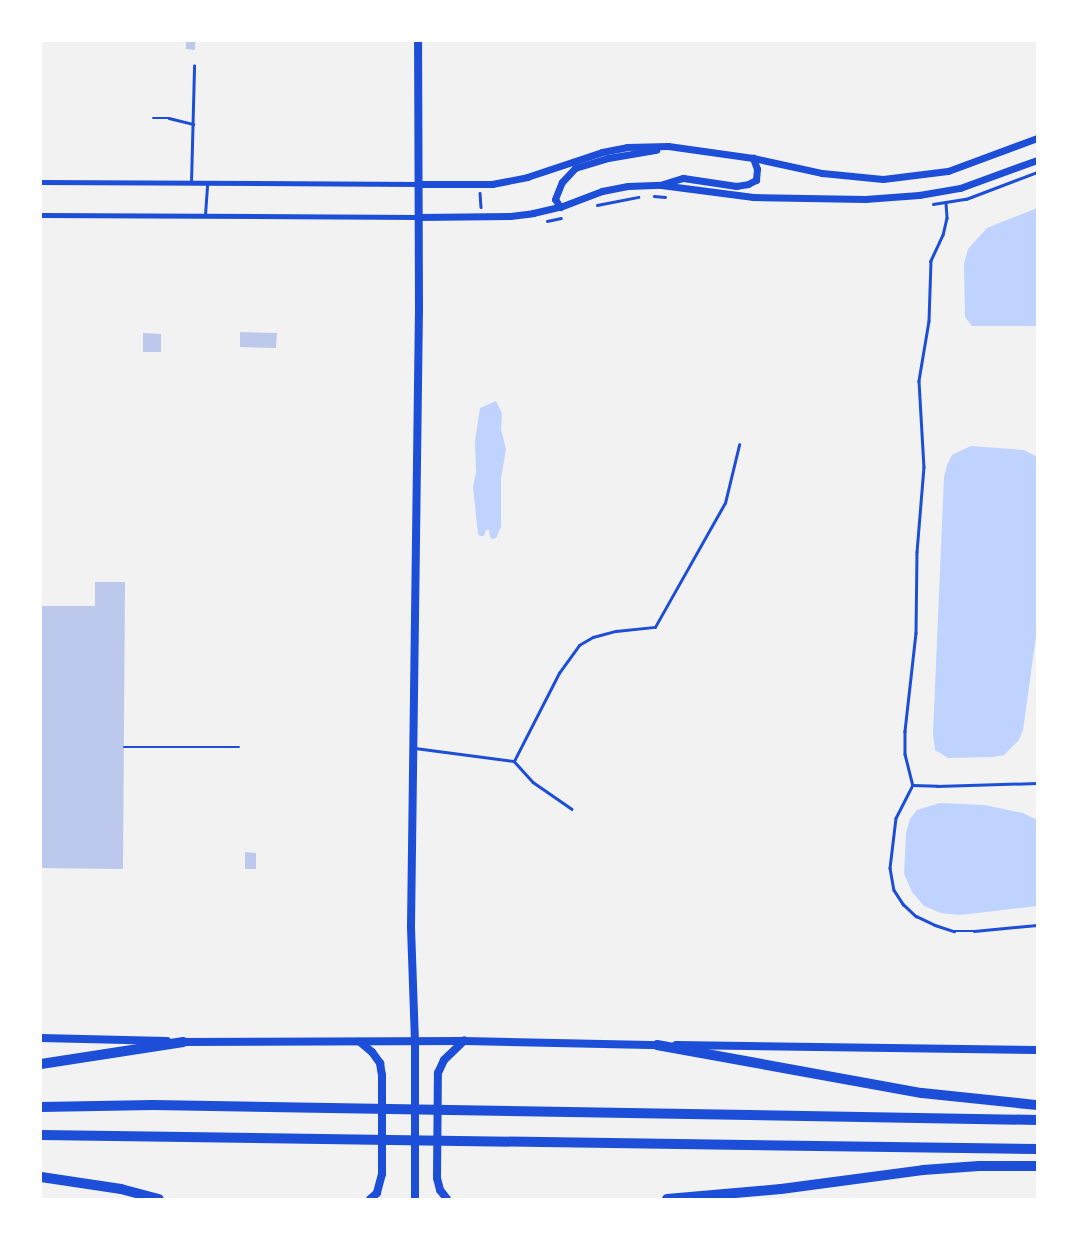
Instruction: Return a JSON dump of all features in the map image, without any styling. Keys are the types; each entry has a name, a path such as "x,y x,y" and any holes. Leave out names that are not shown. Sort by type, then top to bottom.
{"highway":[{"path":"41,1064 184,1042"},
{"path":"657,1046 922,1093 1037,1105"},
{"path":"41,1107 153,1105 1037,1120"},
{"path":"41,1135 1037,1149"},
{"path":"667,1199 781,1189 923,1170 978,1166 1037,1166"},
{"path":"41,1177 121,1189 159,1199"}],"main road":[{"path":"415,1199 415,1042 411,927 419,309 418,41"},
{"path":"41,1038 184,1042 464,1041 657,1046 1037,1050"},
{"path":"447,1199 440,1190 437,1178 438,1072 444,1060 464,1041"},
{"path":"360,1042 372,1052 380,1063 382,1075 382,1174 377,1193 370,1199"}],"street":[{"path":"41,182 492,184 527,177 602,152 627,147 668,146 753,158 822,173 883,179 948,172 1037,138"},
{"path":"560,207 555,199 567,173 575,168 608,158 668,146"},
{"path":"661,185 683,178 736,186 748,184 756,180 757,169 753,158"},
{"path":"41,215 510,216 560,207 602,190 628,186 661,185 753,197 865,199 919,195 960,188 1037,160"}],"lane":[{"path":"191,183 194,66"},
{"path":"153,118 168,118 193,124"},
{"path":"205,215 207,183"},
{"path":"514,761 559,673 579,645 593,637 616,630 655,627 725,504 739,446"},
{"path":"413,748 514,761 534,782 572,809"}],"path":[{"path":"480,184 481,215"},
{"path":"946,203 947,218 943,235 931,261 929,321 919,381 924,467 917,552 916,633 905,730 905,754 913,784 896,818 890,868 894,890 903,904 916,916 935,926 954,931 1037,925"},
{"path":"124,747 239,747"},
{"path":"913,784 937,786 1037,783"}],"water":[{"path":"1037,208 1037,326 972,326 965,317 964,264 968,249 987,228"},
{"path":"496,401 502,413 501,429 506,449 501,479 501,527 496,538 492,539 489,530 486,530 484,536 478,534 473,487 476,472 475,441 480,408"},
{"path":"971,446 1024,450 1037,457 1037,629 1023,730 1019,740 1004,755 948,758 935,750 933,734 944,477 952,455"},
{"path":"940,803 984,805 1023,813 1037,820 1037,906 960,915 941,913 924,906 912,892 904,874 906,833 910,819 917,810"}],"building":[{"path":"186,41 195,41 195,50 186,49"},
{"path":"240,332 277,333 276,348 240,347"},
{"path":"143,333 161,334 161,352 143,352"},
{"path":"95,582 125,582 123,869 41,868 41,606 95,606"},
{"path":"245,852 256,853 256,869 245,869"}]}
